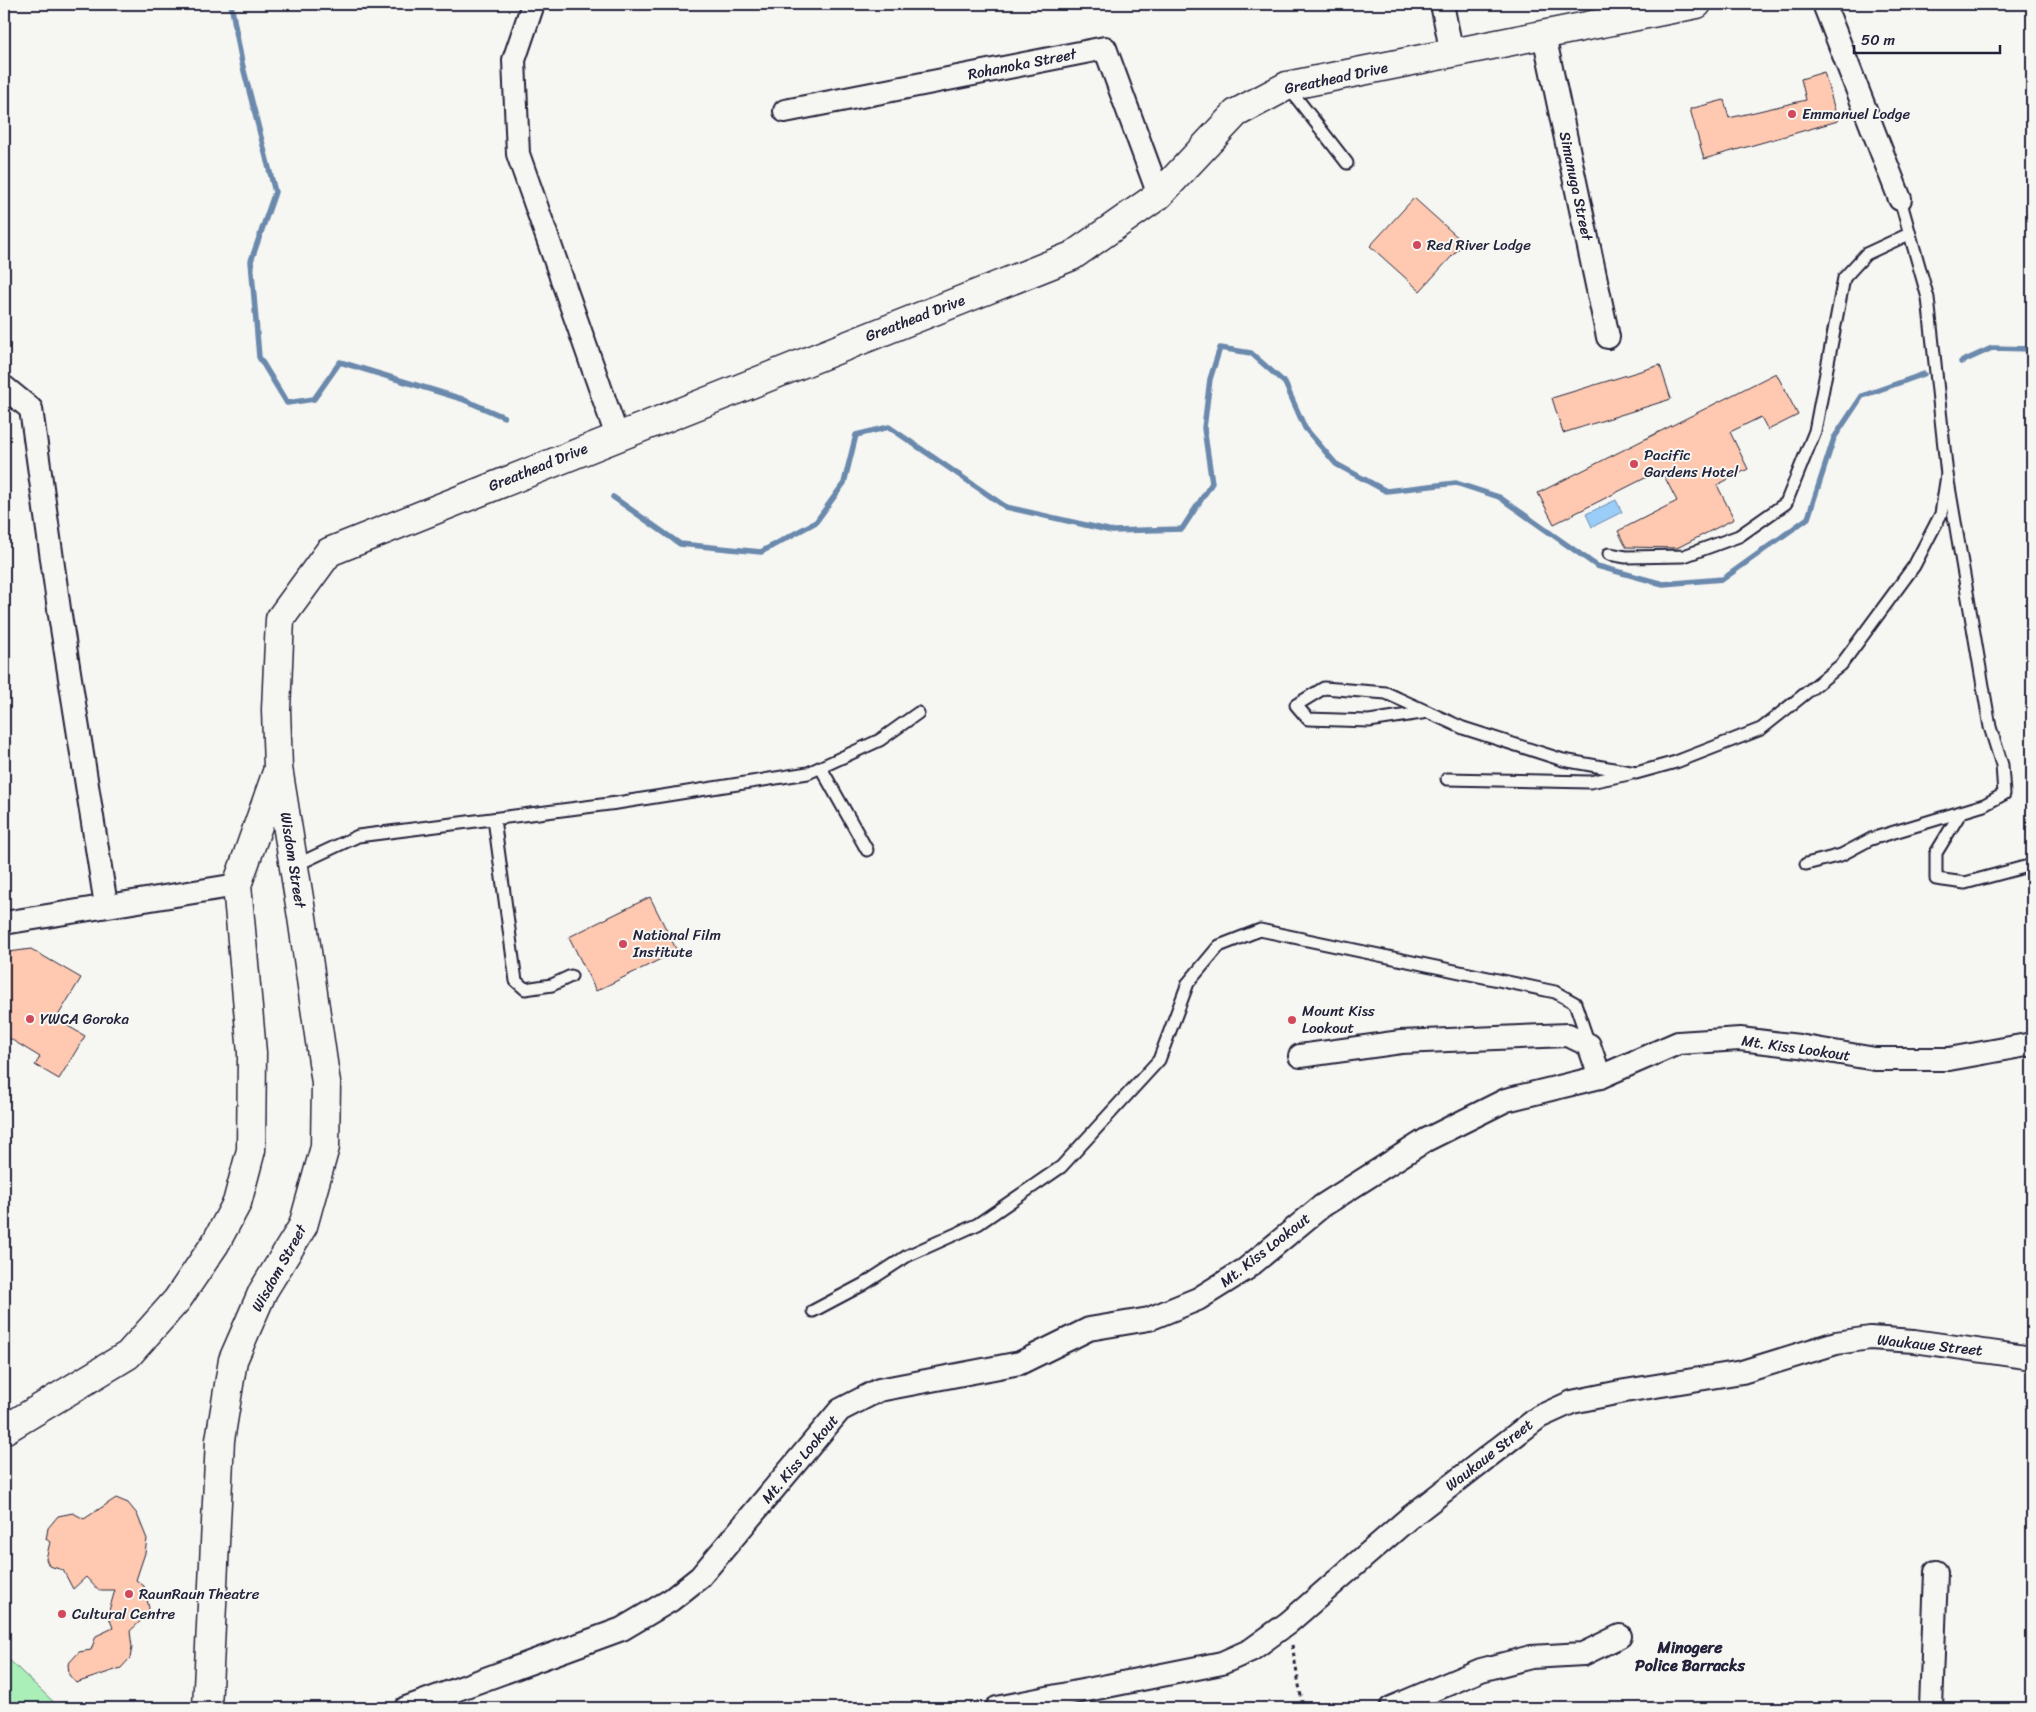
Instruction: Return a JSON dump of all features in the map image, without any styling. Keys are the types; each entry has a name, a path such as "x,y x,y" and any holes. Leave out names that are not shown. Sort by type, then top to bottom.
{"street":[{"path":"533,4 514,60 518,154 617,436"},
{"path":"1442,4 1452,54"},
{"name":"Greathead Drive","path":"278,768 276,710 280,619 329,552 1072,256 1159,195 1236,113 1287,86 1697,4"},
{"path":"1824,4 1900,199"},
{"name":"Simanuga Street","path":"1544,35 1608,337"},
{"name":"Rohanoka Street","path":"785,111 1105,48 1159,195"},
{"path":"4,387 30,409 106,905"},
{"path":"4,1430 128,1355 177,1300 215,1244 237,1203 251,1150 252,1053 237,885 278,768"},
{"name":"Wisdom Street","path":"207,1708 220,1440 233,1360 263,1291 303,1226 325,1147 326,1083 278,768"},
{"path":"4,923 237,885"},
{"path":"1300,1056 1402,1042 1568,1035 1589,1045 1600,1077"},
{"name":"Mt. Kiss Lookout","path":"406,1708 622,1628 671,1600 700,1577 840,1410 879,1390 1020,1363 1089,1329 1149,1319 1198,1300 1246,1269 1322,1206 1426,1140 1506,1100 1600,1077 1678,1043 1740,1039 1799,1046 1875,1059 1949,1059 2032,1044"},
{"name":"Waukaue Street","path":"998,1708 1222,1663 1251,1650 1288,1623 1409,1518 1538,1417 1572,1402 1625,1391 1742,1372 1836,1343 1870,1338 1914,1341 2032,1358"},
{"path":"1931,1708 1936,1572"},
{"path":"1391,1708 1481,1670 1531,1657 1583,1654 1620,1636"}],"lane":[{"path":"1287,86 1347,163"},
{"path":"1806,864 1841,854 1871,839 1984,805 2004,794 2002,765 1990,727 1947,475 1928,298 1900,199"},
{"path":"1609,554 1626,557 1684,556 1739,536 1786,503 1815,431 1844,278 1866,254 1909,234"},
{"path":"1447,779 1590,782 1636,773 1676,762 1761,729 1841,665 1914,566 1941,514 1947,475"},
{"path":"1428,712 1369,721 1308,719 1296,705 1324,688 1386,693 1428,712 1463,728 1563,760 1636,773"},
{"path":"294,866 358,836 617,803 808,773 880,740 918,713"},
{"path":"821,768 867,850"},
{"path":"1961,812 1936,853 1936,879 1965,883 2032,865"},
{"path":"494,818 516,981 525,988 552,985 571,976"},
{"path":"814,1311 864,1284 907,1256 978,1224 1061,1167 1159,1060 1188,983 1218,946 1260,930 1555,992 1575,1003 1589,1045"}],"path":[{"path":"1288,1623 1303,1708"}],"green space":[{"path":"4,1655 60,1708 4,1708"}],"water":[{"path":"1616,500 1622,512 1592,527 1586,514"}],"building":[{"name":"Emmanuel Lodge","path":"1824,72 1838,121 1704,159 1690,109 1724,100 1729,118 1806,100 1801,79"},
{"name":"Red River Lodge","path":"1414,198 1464,243 1420,291 1370,246"},
{"path":"1660,365 1671,399 1563,433 1552,398"},
{"name":"Pacific Gardens Hotel","path":"1776,373 1798,415 1768,430 1761,417 1730,432 1748,469 1717,485 1734,519 1677,548 1626,547 1618,531 1677,501 1661,470 1554,524 1538,493"},
{"name":"National Film Institute","path":"650,897 677,951 596,991 569,937"},
{"name":"YWCA Goroka","path":"31,949 81,978 56,1019 85,1036 59,1079 35,1065 40,1057 4,1035 4,960 9,952"},
{"name":"RaunRaun Theatre","path":"116,1498 128,1503 137,1514 147,1539 145,1553 136,1580 144,1586 149,1608 145,1617 130,1631 132,1647 130,1658 121,1668 76,1683 69,1675 68,1664 79,1652 91,1650 96,1636 113,1628 108,1614 115,1590 98,1590 86,1577 73,1589 63,1570 49,1566 46,1559 50,1542 46,1539 48,1528 58,1516 73,1513 84,1519"}],"waterway":[{"path":"231,4 242,63 275,192 251,261 259,357 287,403 314,399 340,362 462,399 504,417"},
{"path":"613,497 680,544 761,552 816,522 844,483 856,435 889,427 1006,507 1112,531 1182,529 1212,483 1204,428 1210,379 1220,348 1251,353 1285,383 1305,428 1336,464 1386,491 1456,483 1499,497 1597,566 1663,584 1723,579 1808,518 1834,438 1862,396 1924,374"},
{"path":"1961,362 1992,348 2032,349"}],"place":[{"name":"Emmanuel Lodge","path":"1792,114"},
{"name":"Red River Lodge","path":"1417,245"},
{"name":"Pacific Gardens Hotel","path":"1634,464"},
{"name":"National Film Institute","path":"623,944"},
{"name":"YWCA Goroka","path":"30,1019"},
{"name":"Mount Kiss Lookout","path":"1292,1020"},
{"name":"RaunRaun Theatre","path":"129,1594"},
{"name":"Cultural Centre","path":"62,1614"}],"district":[{"name":"Minogere Police Barracks","path":"1690,1656"}]}
